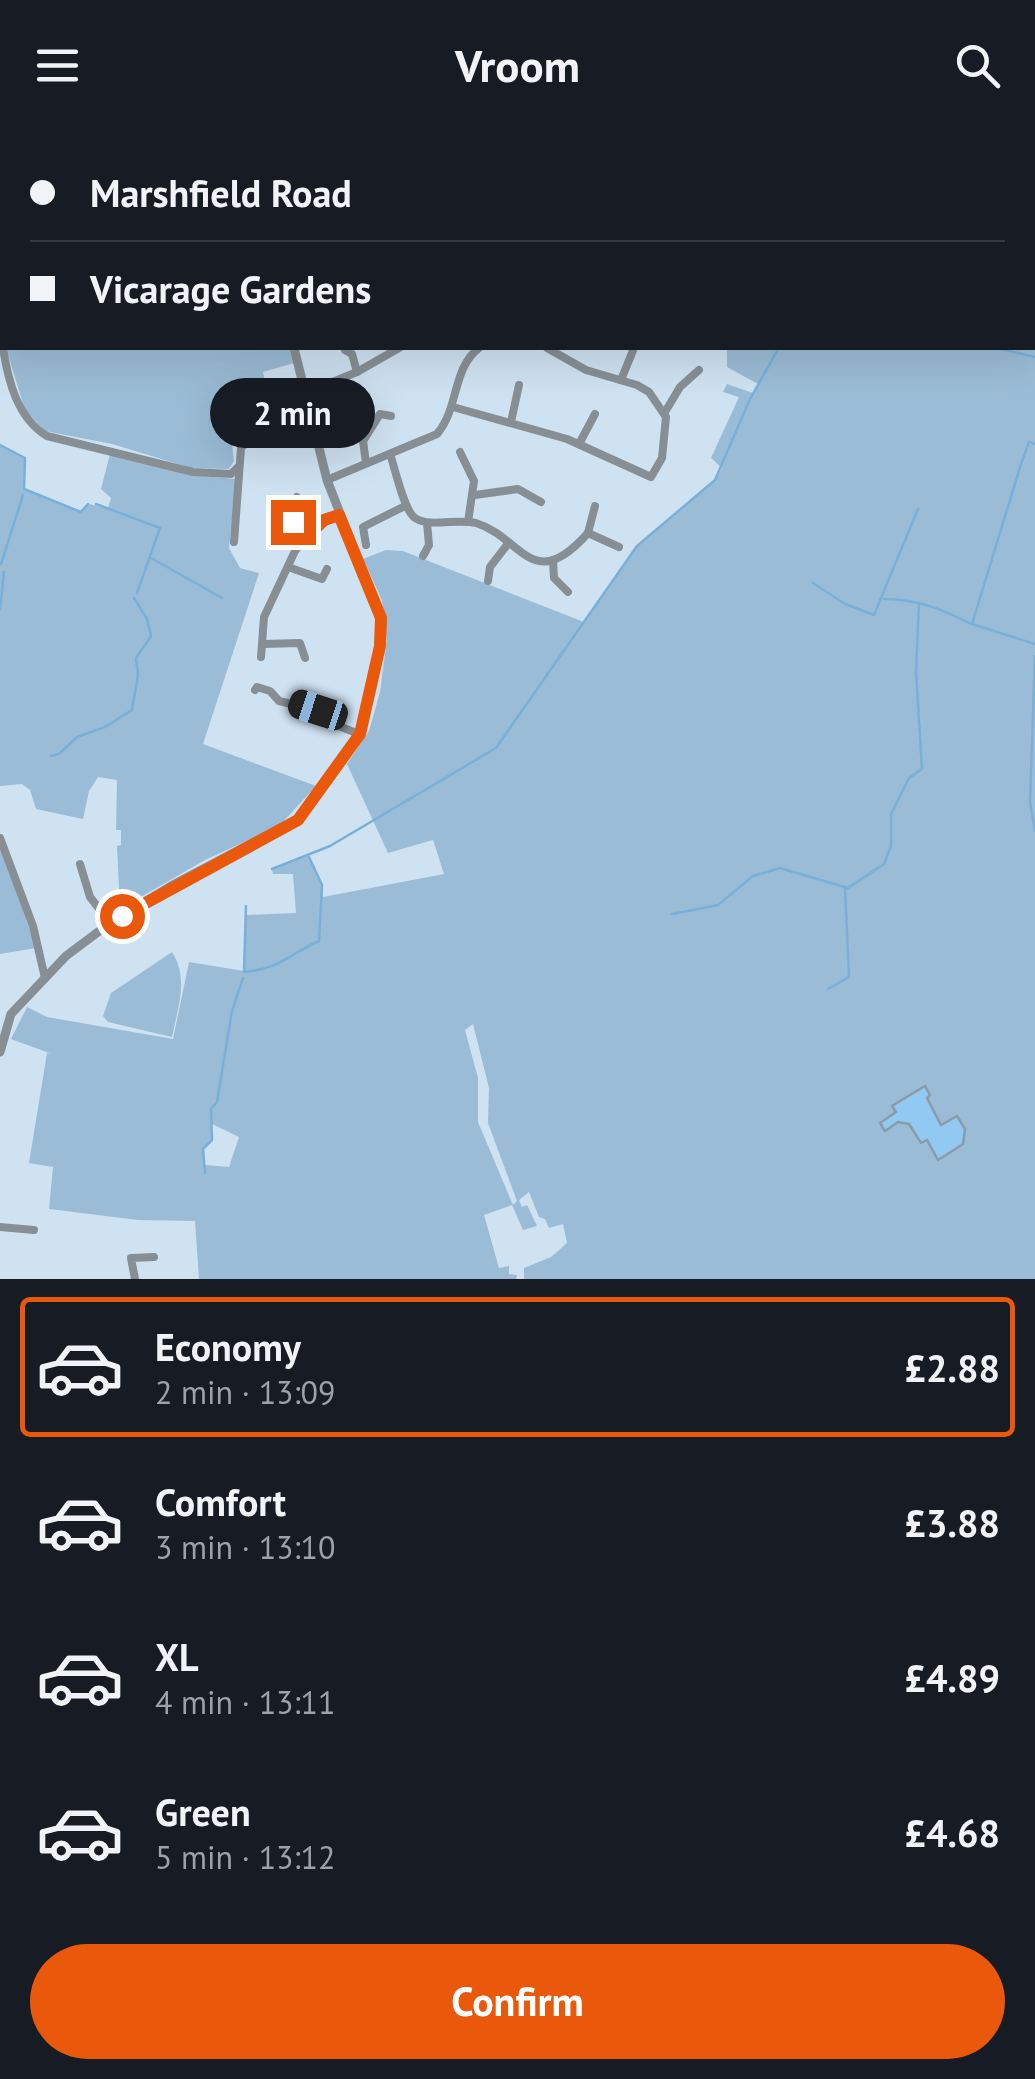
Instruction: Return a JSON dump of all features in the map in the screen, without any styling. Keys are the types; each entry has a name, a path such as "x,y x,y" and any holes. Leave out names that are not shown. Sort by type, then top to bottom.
{"street":[{"path":"4,350 16,397 28,419 46,436 193,472 231,474 241,448 263,432 288,427 315,434"},
{"path":"0,1052 2,1028 44,978 110,923 198,870 298,820 360,734 380,646 381,618 327,480 295,350"},
{"path":"308,392 357,372 393,350"},
{"path":"327,480 437,434 450,420 464,364 473,350"},
{"path":"621,380 633,350"},
{"path":"560,351 586,370 649,392 665,412"},
{"path":"348,357 357,372"},
{"path":"453,407 579,444 651,477 666,441 665,412 680,387 698,370"},
{"path":"511,422 519,385"},
{"path":"366,462 363,442 380,414 391,416"},
{"path":"579,444 595,414"},
{"path":"460,452 474,481 475,495 468,522"},
{"path":"390,454 402,481 405,506 414,518 428,523 480,524 530,558 553,560 570,552 588,533 595,506"},
{"path":"234,542 240,481 236,468"},
{"path":"475,495 509,488 528,501 542,502"},
{"path":"297,497 286,510 304,540"},
{"path":"366,545 362,527 405,506"},
{"path":"261,657 264,617 286,586 288,567 304,540 324,520 339,515"},
{"path":"423,556 432,546 428,523"},
{"path":"588,533 619,547"},
{"path":"488,581 487,566 507,545"},
{"path":"553,560 554,578 568,592"},
{"path":"288,567 322,578 327,569"},
{"path":"262,644 300,644 305,658"},
{"path":"256,690 257,687 270,691 279,701 318,710 331,723 360,734"},
{"path":"0,838 33,926 44,978"},
{"path":"80,864 87,898 110,923"},
{"path":"0,1227 34,1230"},
{"path":"135,1279 131,1258 154,1257"}],"shaded area":[{"path":"7,350 290,350 294,363 263,372 269,401 257,405 227,401 234,461 229,469 191,468 112,444 45,431 25,410"},
{"path":"727,350 1035,350 1035,1279 524,1279 524,1268 551,1257 567,1243 563,1224 549,1228 545,1219 539,1217 529,1192 519,1200 522,1207 527,1205 537,1226 523,1230 512,1205 484,1215 499,1268 509,1266 509,1274 517,1275 516,1279 199,1279 195,1221 138,1220 49,1209 53,1167 29,1163 47,1053 52,1054 11,1039 27,1007 47,1017 173,1039 189,962 244,971 246,915 296,913 293,874 273,874 272,869 308,856 322,885 323,897 444,874 433,840 388,853 347,764 369,731 380,692 387,639 382,600 363,559 386,550 403,551 584,622 637,546 715,480 722,468 711,458 739,397 723,392 727,384 753,393 758,384 727,367","holes":["473,1024 489,1088 488,1123 517,1201 513,1205 478,1122 478,1078 465,1030","212,1124 239,1137 229,1167 205,1165 203,1149 212,1140"]},
{"path":"0,445 25,458 25,489 81,512 88,504 108,508 111,498 101,489 110,454 189,475 236,479 229,548 240,568 259,573 203,744 316,786 279,826 205,860 120,909 117,780 98,777 89,791 83,819 36,809 30,790 22,784 0,786"},
{"path":"0,843 36,948 0,954"},
{"path":"172,952 181,982 172,1037 108,1022 103,1016 111,993"}],"building":[{"path":"925,1086 941,1125 957,1116 965,1129 963,1144 938,1160 927,1140 921,1143 909,1124 898,1122 885,1131 880,1123 896,1112 892,1106"}],"waterway":[{"path":"1005,350 1035,357"},
{"path":"272,869 330,846 496,748 637,546 715,480 750,399 777,351"},
{"path":"1035,444 1029,442 1022,461 972,624 1035,644"},
{"path":"0,445 25,458 24,489 81,512 88,504"},
{"path":"1,564 23,495"},
{"path":"96,504 160,528 137,593"},
{"path":"813,583 845,604 874,615 918,509"},
{"path":"151,558 222,598"},
{"path":"0,609 4,572"},
{"path":"51,756 59,754 77,737 105,727 132,710 138,675 136,658 151,636 147,619 134,598"},
{"path":"884,599 929,606 971,624"},
{"path":"672,914 718,905 753,876 780,868 848,888 884,864 891,846 891,814 909,778 922,769 916,671 919,603"},
{"path":"1035,656 1030,802 1035,831"},
{"path":"246,906 244,972 276,964 319,941 322,885 309,857"},
{"path":"828,989 849,977 845,888"},
{"path":"205,1173 203,1149 212,1140 211,1109 217,1102 232,1011 243,978"}],"route":[{"path":"122,916 198,870 298,820 360,734 382,635 378,607 339,515 324,520 304,540 293,522"}]}
